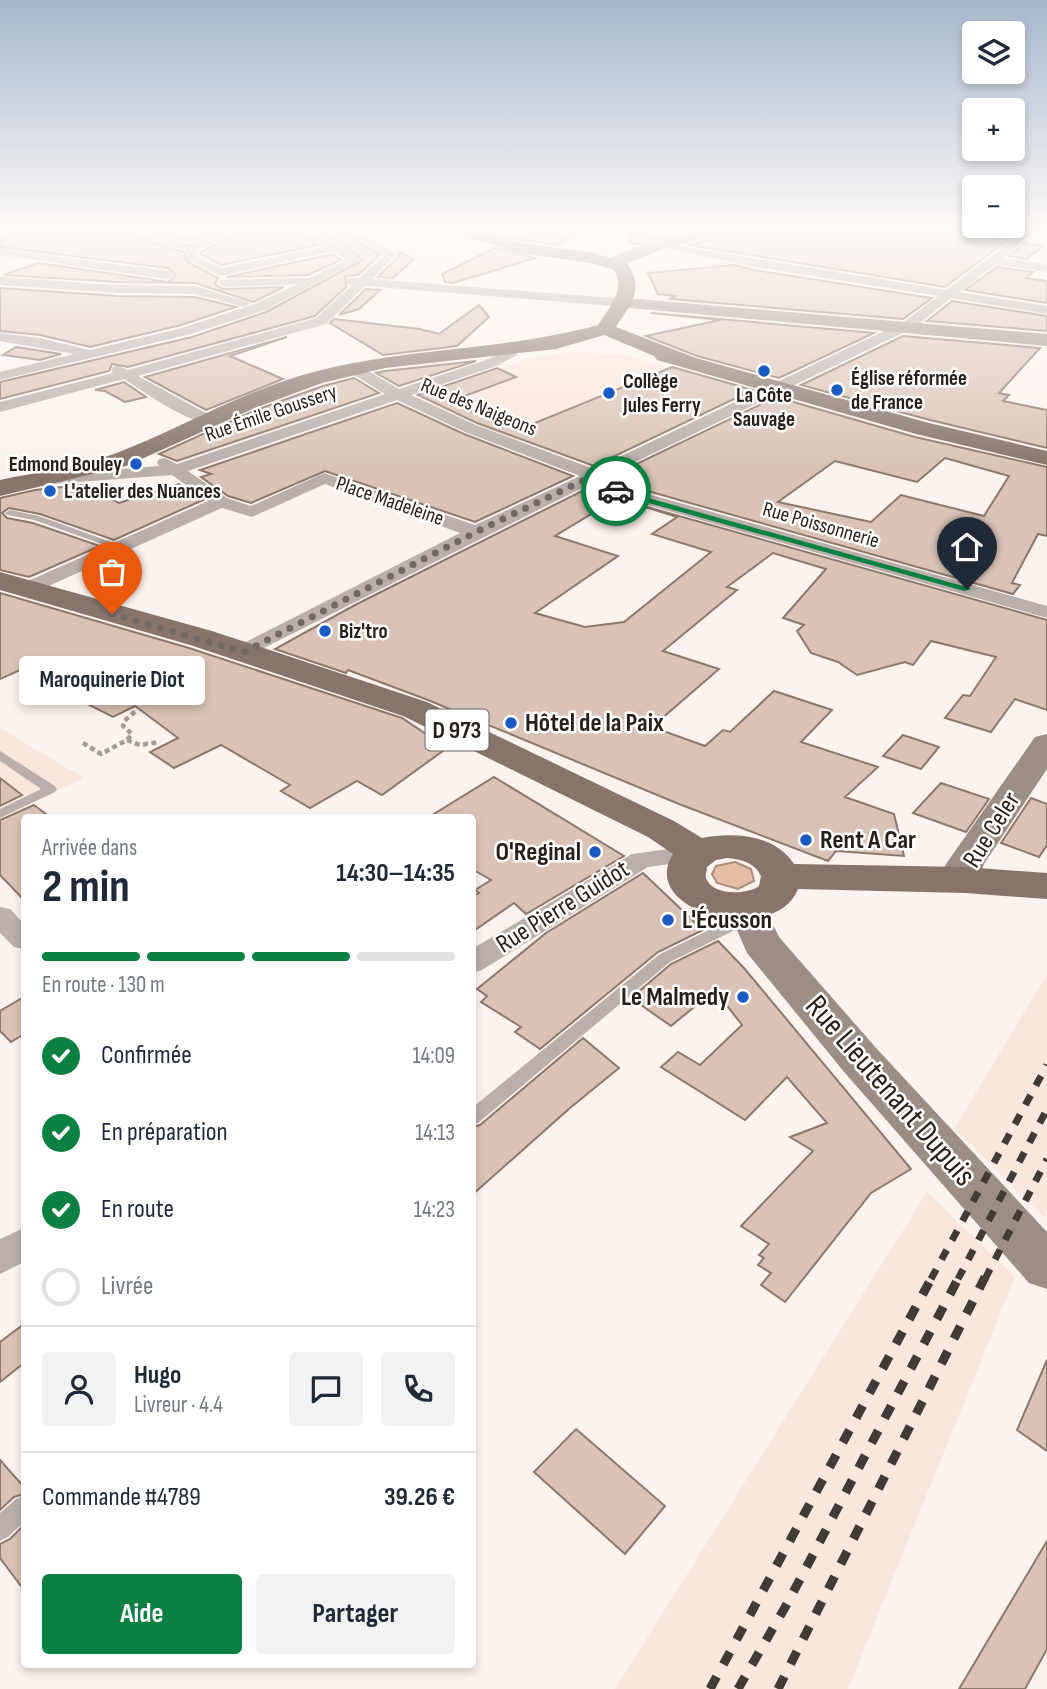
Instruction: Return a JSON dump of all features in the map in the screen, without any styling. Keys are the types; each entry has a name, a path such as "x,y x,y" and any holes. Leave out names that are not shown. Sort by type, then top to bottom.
{"main road":[{"path":"0,488 96,467 146,450 209,419 291,386 353,369 421,356 566,341 606,329 620,310"},
{"path":"606,329 688,362"},
{"path":"512,348 621,349 688,362 936,432 1047,458"},
{"name":"D 973","path":"13,585 244,652 415,709 661,830 686,843 698,853"},
{"path":"727,846 751,850 771,860 781,876 777,894 749,916 717,904 694,891 686,880 685,868 698,853 727,846"},
{"path":"781,876 965,880 1047,886"}],"street":[{"path":"0,376 186,331 252,310"},
{"path":"0,407 321,321 332,310"},
{"path":"704,310 1047,340"},
{"path":"476,532 902,327 926,310"},
{"path":"0,337 39,342 91,354 196,415 209,419"},
{"name":"Rue Émile Goussery","path":"33,481 175,470 491,363 512,352 512,348"},
{"name":"Rue des Naigeons","path":"353,369 450,421 588,478"},
{"name":"Place Madeleine","path":"146,450 221,502 252,512 324,478 476,532"},
{"name":"Rue Poissonnerie","path":"588,478 1047,612"},
{"path":"13,585 120,547 221,502"},
{"name":"Place Madeleine","path":"244,652 476,532"},
{"name":"Rue Celer","path":"965,880 962,872 965,864 1047,744"},
{"name":"Rue Pierre Guidot","path":"476,961 640,860 698,853"},
{"path":"0,916 21,937"},
{"name":"Rue Lieutenant Dupuis","path":"749,916 761,943 843,1040 1047,1267"},
{"path":"0,1258 21,1244"}],"lane":[{"path":"10,513 36,518 120,547"},
{"path":"0,755 50,789 0,814"},
{"path":"476,1115 666,958 749,916"},
{"path":"0,1529 21,1510"}],"path":[{"path":"83,743 101,754 127,740 132,734 123,726 124,721 136,711"},
{"path":"127,740 140,745 159,742"}],"shaded area":[{"name":"Collège Jules Ferry","path":"572,352 620,354 681,372 515,441 416,398 530,358"},
{"path":"0,728 84,778 0,818"},
{"path":"735,862 751,869 754,881 738,889 717,883 712,874 716,866"},
{"path":"1047,974 1047,1210 1044,1217 954,1129"},
{"path":"927,1192 1015,1277 848,1689 615,1689"}],"building":[{"path":"0,310 227,310 181,325 90,347 40,335 0,331"},
{"path":"322,310 315,316 128,367 112,364 109,371 0,399 0,382 192,337 266,312"},
{"path":"344,310 356,310 339,315"},
{"path":"472,310 483,310 489,317 457,346 383,355 330,323 334,319 420,329 439,334"},
{"path":"796,310 916,310 903,319"},
{"path":"941,310 1008,310 1047,316 1047,331 927,321"},
{"path":"651,313 874,333 779,378 697,356 646,336 720,320"},
{"path":"903,336 1040,348 999,393 1009,395 1003,401 1047,410 1047,448 801,385"},
{"path":"287,337 230,356 283,379 206,410 145,377"},
{"path":"16,347 61,354 40,360 3,355"},
{"path":"476,361 399,386 376,373 385,371"},
{"path":"672,367 753,390 594,466 477,423 418,395 497,368 516,377 448,402 518,430"},
{"path":"354,378 379,393 177,461 159,454 256,410"},
{"path":"124,382 146,397 125,402 105,391 95,390"},
{"path":"776,397 915,437 1047,467 1047,536 1038,534 1012,583 1020,585 1013,594 605,479","holes":["945,458 1009,476 984,516 901,495 871,522 778,502 835,461 917,482"]},
{"path":"397,403 464,434 573,476 475,522 325,471 251,503 228,496 201,477 211,474 200,470"},
{"path":"179,484 203,500 114,540 40,514 9,508 2,513 7,518 33,523 100,546 29,577 0,570 0,498 35,490 81,485 119,503"},
{"path":"584,490 616,499 555,536 618,556 535,613 585,627 624,622 711,552 652,534 677,517 626,501 1047,620 1047,710 1015,699 991,732 945,718 963,695 970,696 996,657 931,641 913,665 905,662 857,675 838,662 811,653 797,631 804,625 783,618 826,569 773,553 727,587 737,590 663,651 719,669 652,727 705,746 723,730 730,732 774,691 832,710 801,742 878,767 845,797 894,814 904,856 836,851 828,861 679,804 428,700 348,670 346,673 275,649 355,605"},
{"path":"0,593 189,648 402,718 447,748 382,795 357,781 310,808 281,791 290,785 221,745 174,768 150,752 178,738 135,706 113,717 20,670 0,679"},
{"path":"903,735 939,747 921,769 883,756"},
{"path":"494,777 624,856 526,914 514,903 476,929 476,895 479,893 476,889 491,880 476,871 476,814 434,814"},
{"path":"0,778 22,795 0,806"},
{"path":"941,783 989,799 966,832 913,813"},
{"path":"1031,798 1047,804 1047,845 1039,857 1001,843"},
{"path":"34,805 46,814 21,814 21,897 0,875 0,820"},
{"path":"643,873 703,930 658,952 540,1049 515,1032 521,1027 481,1002 487,996 477,989 546,933"},
{"path":"718,941 744,968 911,1169 871,1193 785,1302 761,1285 771,1273 758,1265 764,1258 759,1255 769,1244 741,1226 813,1151 790,1137 827,1123 787,1077 745,1120 661,1067 678,1052 700,1065 742,1025 715,990 671,1026 631,998 671,964"},
{"path":"21,999 21,1036 11,1042 0,1031 0,1011"},
{"path":"583,1038 619,1068 476,1191 476,1126"},
{"path":"21,1326 21,1365 0,1382 0,1342"},
{"path":"1047,1360 1047,1451 1017,1430"},
{"path":"576,1429 665,1506 625,1554 534,1472"},
{"path":"0,1460 21,1484 21,1495 14,1497 0,1510"},
{"path":"21,1528 21,1586 0,1558 0,1544"},
{"path":"1047,1541 1047,1649 1025,1689 959,1689"}],"railway":[{"path":"931,1279 1047,1065"},
{"path":"958,1279 1047,1109"},
{"path":"985,1279 1047,1159"},
{"path":"710,1689 932,1277"},
{"path":"738,1689 787,1604 959,1277"},
{"path":"778,1689 985,1277"}],"way so far":[{"path":"112,614 244,652 476,532 582,481 616,491"}],"place":[{"name":"La Côte Sauvage","path":"764,371"},
{"name":"Église réformée de France","path":"837,390"},
{"name":"Collège Jules Ferry","path":"609,393"},
{"name":"Edmond Bouley","path":"136,464"},
{"name":"L'atelier des Nuances","path":"50,491"},
{"name":"Maroquinerie Diot","path":"112,614"},
{"name":"Biz'tro","path":"325,631"},
{"name":"Hôtel de la Paix","path":"511,723"},
{"name":"Rent A Car","path":"806,840"},
{"name":"O'Reginal","path":"595,852"},
{"name":"L'Écusson","path":"668,920"},
{"name":"Le Malmedy","path":"743,997"}],"route":[{"path":"616,491 967,589"}]}
